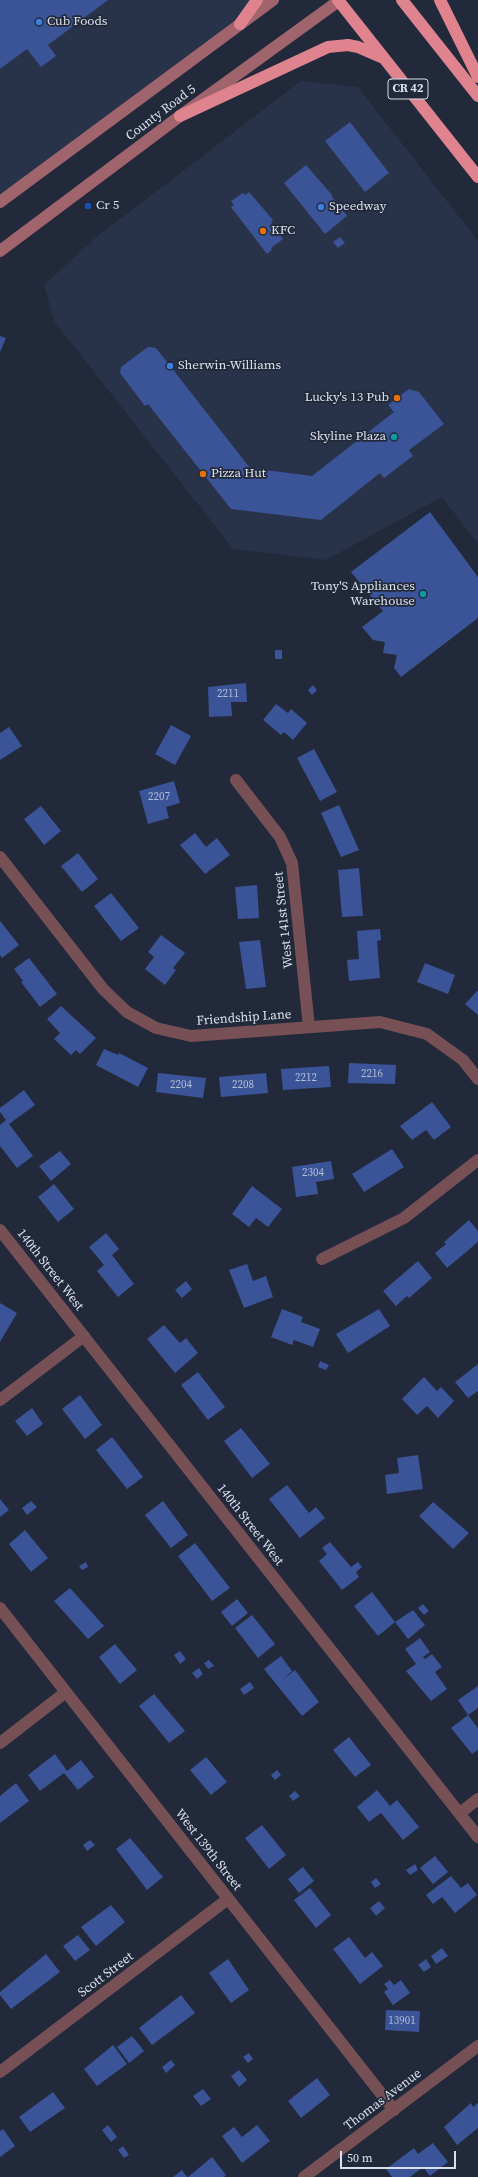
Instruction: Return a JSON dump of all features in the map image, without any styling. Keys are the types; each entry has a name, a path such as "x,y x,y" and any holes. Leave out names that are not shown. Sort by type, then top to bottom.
{"highway":[{"path":"240,24 258,0"},
{"name":"CR 42","path":"339,0 478,177"},
{"path":"402,0 478,96"},
{"path":"440,0 478,77"},
{"path":"180,116 328,47 348,44 384,59"}],"main road":[{"name":"County Road 5","path":"0,202 273,0"},
{"name":"County Road 5","path":"0,252 180,116 339,0"}],"street":[{"name":"West 141st Street","path":"236,780 280,837 292,863 308,1027"},
{"name":"Friendship Lane","path":"0,857 103,989 132,1016 156,1028 191,1036 380,1022 427,1034 463,1060 478,1079"},
{"path":"322,1259 404,1218 478,1160"},
{"name":"140th Street West","path":"0,1230 478,1837"},
{"path":"0,1400 84,1336"},
{"name":"West 139th Street","path":"0,1608 394,2110"},
{"path":"0,1743 66,1692"},
{"path":"460,1813 478,1799"},
{"name":"Scott Street","path":"0,2072 228,1899"},
{"name":"Thomas Avenue","path":"304,2177 478,2046"}],"shaded area":[{"path":"0,0 273,0 0,202"},
{"path":"301,81 358,87 478,241 478,544 442,497 326,560 233,549 54,321 44,285 95,238"}],"building":[{"name":"Cub Foods","path":"0,0 108,0 48,45 56,56 41,67 27,49 0,69"},
{"name":"Speedway","path":"350,122 389,173 365,192 325,141"},
{"name":"Speedway","path":"306,165 332,195 347,216 325,234 284,183"},
{"name":"KFC","path":"249,192 273,220 271,222 283,239 271,248 272,250 267,254 231,207 234,205 231,201 243,193 245,195"},
{"path":"340,237 345,243 338,248 333,242"},
{"path":"0,336 6,338 0,352"},
{"name":"Skyline Plaza","path":"148,347 156,348 250,468 312,476 394,412 388,405 409,389 419,392 444,424 409,450 413,456 384,478 380,473 321,520 231,509 148,404 145,406 120,373 121,367"},
{"name":"Tony'S Appliances Warehouse","path":"430,512 478,577 478,618 401,677 394,668 397,655 383,653 385,642 373,640 362,627 383,611 351,572"},
{"path":"275,650 282,650 282,659 275,659"},
{"path":"246,683 247,702 231,702 232,716 209,717 208,687"},
{"path":"313,685 317,690 312,695 308,690"},
{"path":"276,704 288,713 291,709 307,723 293,740 284,732 281,735 263,720"},
{"path":"171,725 191,736 175,765 155,754"},
{"path":"9,727 22,746 0,760 0,733"},
{"path":"314,749 337,792 320,801 297,758"},
{"path":"174,781 180,803 166,807 169,818 148,824 139,791"},
{"path":"339,805 359,850 341,857 321,813"},
{"path":"41,806 61,831 44,845 24,819"},
{"path":"195,833 206,847 217,838 230,855 205,874 180,845"},
{"path":"78,853 98,879 82,892 61,866"},
{"path":"359,868 363,916 342,917 338,870"},
{"path":"257,885 259,918 238,919 235,887"},
{"path":"111,893 139,928 121,941 94,906"},
{"path":"0,921 19,945 2,958 0,955"},
{"path":"380,929 381,940 377,941 380,978 349,981 347,960 359,959 357,931"},
{"path":"161,935 185,953 173,968 176,970 165,985 145,969 154,957 148,952"},
{"path":"260,940 266,987 246,989 239,942"},
{"path":"29,958 57,994 40,1007 21,982 23,981 14,969"},
{"path":"425,963 455,975 448,994 417,982"},
{"path":"478,990 478,1015 465,1004"},
{"path":"61,1006 96,1038 80,1054 76,1050 71,1055 54,1039 60,1033 47,1019"},
{"path":"104,1049 118,1055 119,1053 148,1068 138,1087 96,1065"},
{"path":"349,1063 396,1065 395,1084 348,1083"},
{"path":"329,1066 331,1087 283,1090 281,1069"},
{"path":"158,1073 206,1078 203,1098 156,1092"},
{"path":"266,1073 268,1093 221,1097 219,1077"},
{"path":"24,1090 35,1105 9,1124 33,1156 17,1168 0,1146 0,1125 6,1120 0,1112 0,1108"},
{"path":"432,1102 451,1127 434,1140 426,1130 412,1140 400,1126"},
{"path":"392,1149 404,1167 364,1192 352,1174"},
{"path":"60,1151 71,1164 51,1181 39,1166"},
{"path":"331,1161 334,1179 316,1182 318,1194 296,1197 292,1167"},
{"path":"54,1184 74,1209 58,1222 38,1197"},
{"path":"252,1186 282,1209 268,1227 256,1218 249,1227 232,1214"},
{"path":"469,1220 478,1231 478,1242 447,1268 435,1253 446,1244 444,1242"},
{"path":"106,1233 119,1249 112,1255 134,1284 118,1297 97,1271 104,1265 89,1247"},
{"path":"418,1261 432,1278 409,1298 407,1296 396,1306 383,1291"},
{"path":"247,1264 253,1281 266,1276 273,1297 244,1308 229,1270"},
{"path":"186,1281 192,1289 182,1298 175,1290"},
{"path":"0,1303 17,1313 0,1342"},
{"path":"282,1309 303,1317 301,1322 320,1329 313,1347 294,1340 292,1345 271,1337"},
{"path":"379,1309 390,1326 348,1353 336,1334"},
{"path":"164,1325 180,1343 186,1338 198,1353 175,1373 147,1339"},
{"path":"320,1361 329,1365 326,1370 318,1367"},
{"path":"478,1364 478,1391 468,1398 455,1382"},
{"path":"198,1372 225,1407 208,1420 181,1385"},
{"path":"424,1377 437,1391 441,1387 454,1401 438,1418 427,1406 417,1415 402,1399"},
{"path":"80,1395 102,1425 85,1439 62,1409"},
{"path":"32,1408 43,1424 27,1436 15,1421"},
{"path":"241,1428 270,1464 252,1478 224,1441"},
{"path":"112,1437 143,1477 127,1489 96,1450"},
{"path":"418,1455 423,1489 387,1494 385,1475 399,1473 397,1458"},
{"path":"287,1485 309,1513 316,1507 325,1518 300,1538 269,1499"},
{"path":"0,1499 9,1510 0,1517"},
{"path":"31,1501 37,1507 27,1515 22,1508"},
{"path":"163,1501 188,1535 171,1548 145,1515"},
{"path":"433,1502 469,1533 453,1549 419,1516"},
{"path":"25,1530 48,1558 31,1572 9,1544"},
{"path":"330,1542 351,1567 358,1562 362,1567 356,1572 359,1577 342,1590 319,1561 327,1554 322,1548"},
{"path":"195,1543 230,1588 212,1601 178,1556"},
{"path":"86,1562 88,1567 82,1570 79,1566"},
{"path":"70,1588 104,1626 88,1639 54,1601"},
{"path":"372,1592 395,1622 378,1636 354,1606"},
{"path":"237,1599 248,1613 232,1626 221,1612"},
{"path":"423,1604 429,1611 424,1615 418,1608"},
{"path":"413,1610 425,1625 408,1639 395,1622"},
{"path":"252,1615 275,1644 258,1658 235,1628"},
{"path":"420,1638 430,1652 423,1657 425,1659 432,1654 442,1667 435,1672 447,1689 431,1701 406,1671 416,1664 405,1649"},
{"path":"115,1644 137,1670 120,1684 99,1657"},
{"path":"180,1651 186,1659 180,1664 174,1655"},
{"path":"281,1656 292,1671 282,1680 295,1670 319,1702 302,1716 264,1669"},
{"path":"209,1660 214,1666 208,1669 204,1663"},
{"path":"199,1668 203,1674 197,1679 192,1673"},
{"path":"250,1682 254,1688 244,1695 240,1689"},
{"path":"478,1686 478,1708 468,1715 458,1700"},
{"path":"154,1694 185,1731 169,1743 139,1706"},
{"path":"468,1715 478,1728 478,1750 472,1754 451,1728"},
{"path":"349,1737 371,1765 355,1777 333,1750"},
{"path":"55,1754 67,1771 81,1760 94,1777 78,1790 64,1773 40,1791 28,1775"},
{"path":"206,1757 227,1782 211,1795 190,1770"},
{"path":"277,1770 281,1775 275,1780 271,1775"},
{"path":"16,1783 29,1801 0,1823 0,1796"},
{"path":"377,1790 390,1806 397,1800 419,1827 403,1840 381,1813 369,1822 357,1807"},
{"path":"295,1791 300,1796 293,1801 289,1796"},
{"path":"262,1825 286,1855 269,1869 245,1838"},
{"path":"130,1838 163,1877 147,1890 116,1849"},
{"path":"90,1840 95,1845 87,1851 83,1845"},
{"path":"435,1856 448,1872 433,1884 420,1868"},
{"path":"415,1864 418,1870 410,1875 406,1870"},
{"path":"303,1867 314,1881 299,1893 288,1879"},
{"path":"451,1876 461,1888 468,1883 477,1895 455,1913 442,1897 433,1904 426,1895"},
{"path":"376,1878 381,1884 375,1888 371,1882"},
{"path":"310,1888 331,1915 316,1928 294,1900"},
{"path":"379,1901 385,1908 376,1916 370,1908"},
{"path":"111,1905 125,1922 96,1946 81,1927"},
{"path":"78,1935 90,1950 75,1961 63,1946"},
{"path":"349,1937 365,1958 372,1952 383,1966 360,1984 333,1949"},
{"path":"442,1948 448,1956 436,1964 431,1956"},
{"path":"46,1954 60,1972 11,2009 0,1995 0,1992"},
{"path":"228,1959 249,1990 231,2003 209,1973"},
{"path":"426,1959 431,1967 424,1972 418,1965"},
{"path":"390,1980 394,1985 401,1980 410,1993 393,2005 384,1992 388,1989 384,1984"},
{"path":"181,1995 195,2013 152,2045 139,2028"},
{"path":"386,2010 420,2011 419,2032 385,2030"},
{"path":"132,2036 144,2051 129,2063 117,2047"},
{"path":"113,2045 127,2064 97,2086 84,2069"},
{"path":"249,2053 253,2059 248,2063 243,2057"},
{"path":"171,2060 175,2065 166,2073 162,2067"},
{"path":"239,2070 247,2080 239,2087 231,2076"},
{"path":"317,2078 330,2095 301,2118 288,2101"},
{"path":"203,2089 211,2099 201,2106 193,2096"},
{"path":"53,2092 65,2108 30,2132 19,2117"},
{"path":"471,2103 473,2107 478,2103 478,2128 457,2145 444,2127"},
{"path":"108,2125 117,2137 111,2142 102,2130"},
{"path":"257,2125 270,2141 242,2163 222,2136 234,2127 242,2137"},
{"path":"3,2129 15,2146 0,2157 0,2131"},
{"path":"433,2143 448,2162 430,2176 423,2167 410,2177 392,2177 386,2169 414,2148 418,2154"},
{"path":"123,2146 129,2155 124,2158 118,2150"},
{"path":"212,2157 226,2175 224,2177 188,2177"},
{"path":"182,2170 187,2177 173,2177"}],"place":[{"name":"Cub Foods","path":"39,22"},
{"name":"Cr 5","path":"88,206"},
{"name":"Speedway","path":"321,207"},
{"name":"KFC","path":"263,231"},
{"name":"Sherwin-Williams","path":"170,366"},
{"name":"Lucky's 13 Pub","path":"397,398"},
{"name":"Skyline Plaza","path":"394,437"},
{"name":"Pizza Hut","path":"203,474"},
{"name":"Tony'S Appliances Warehouse","path":"423,594"}]}
